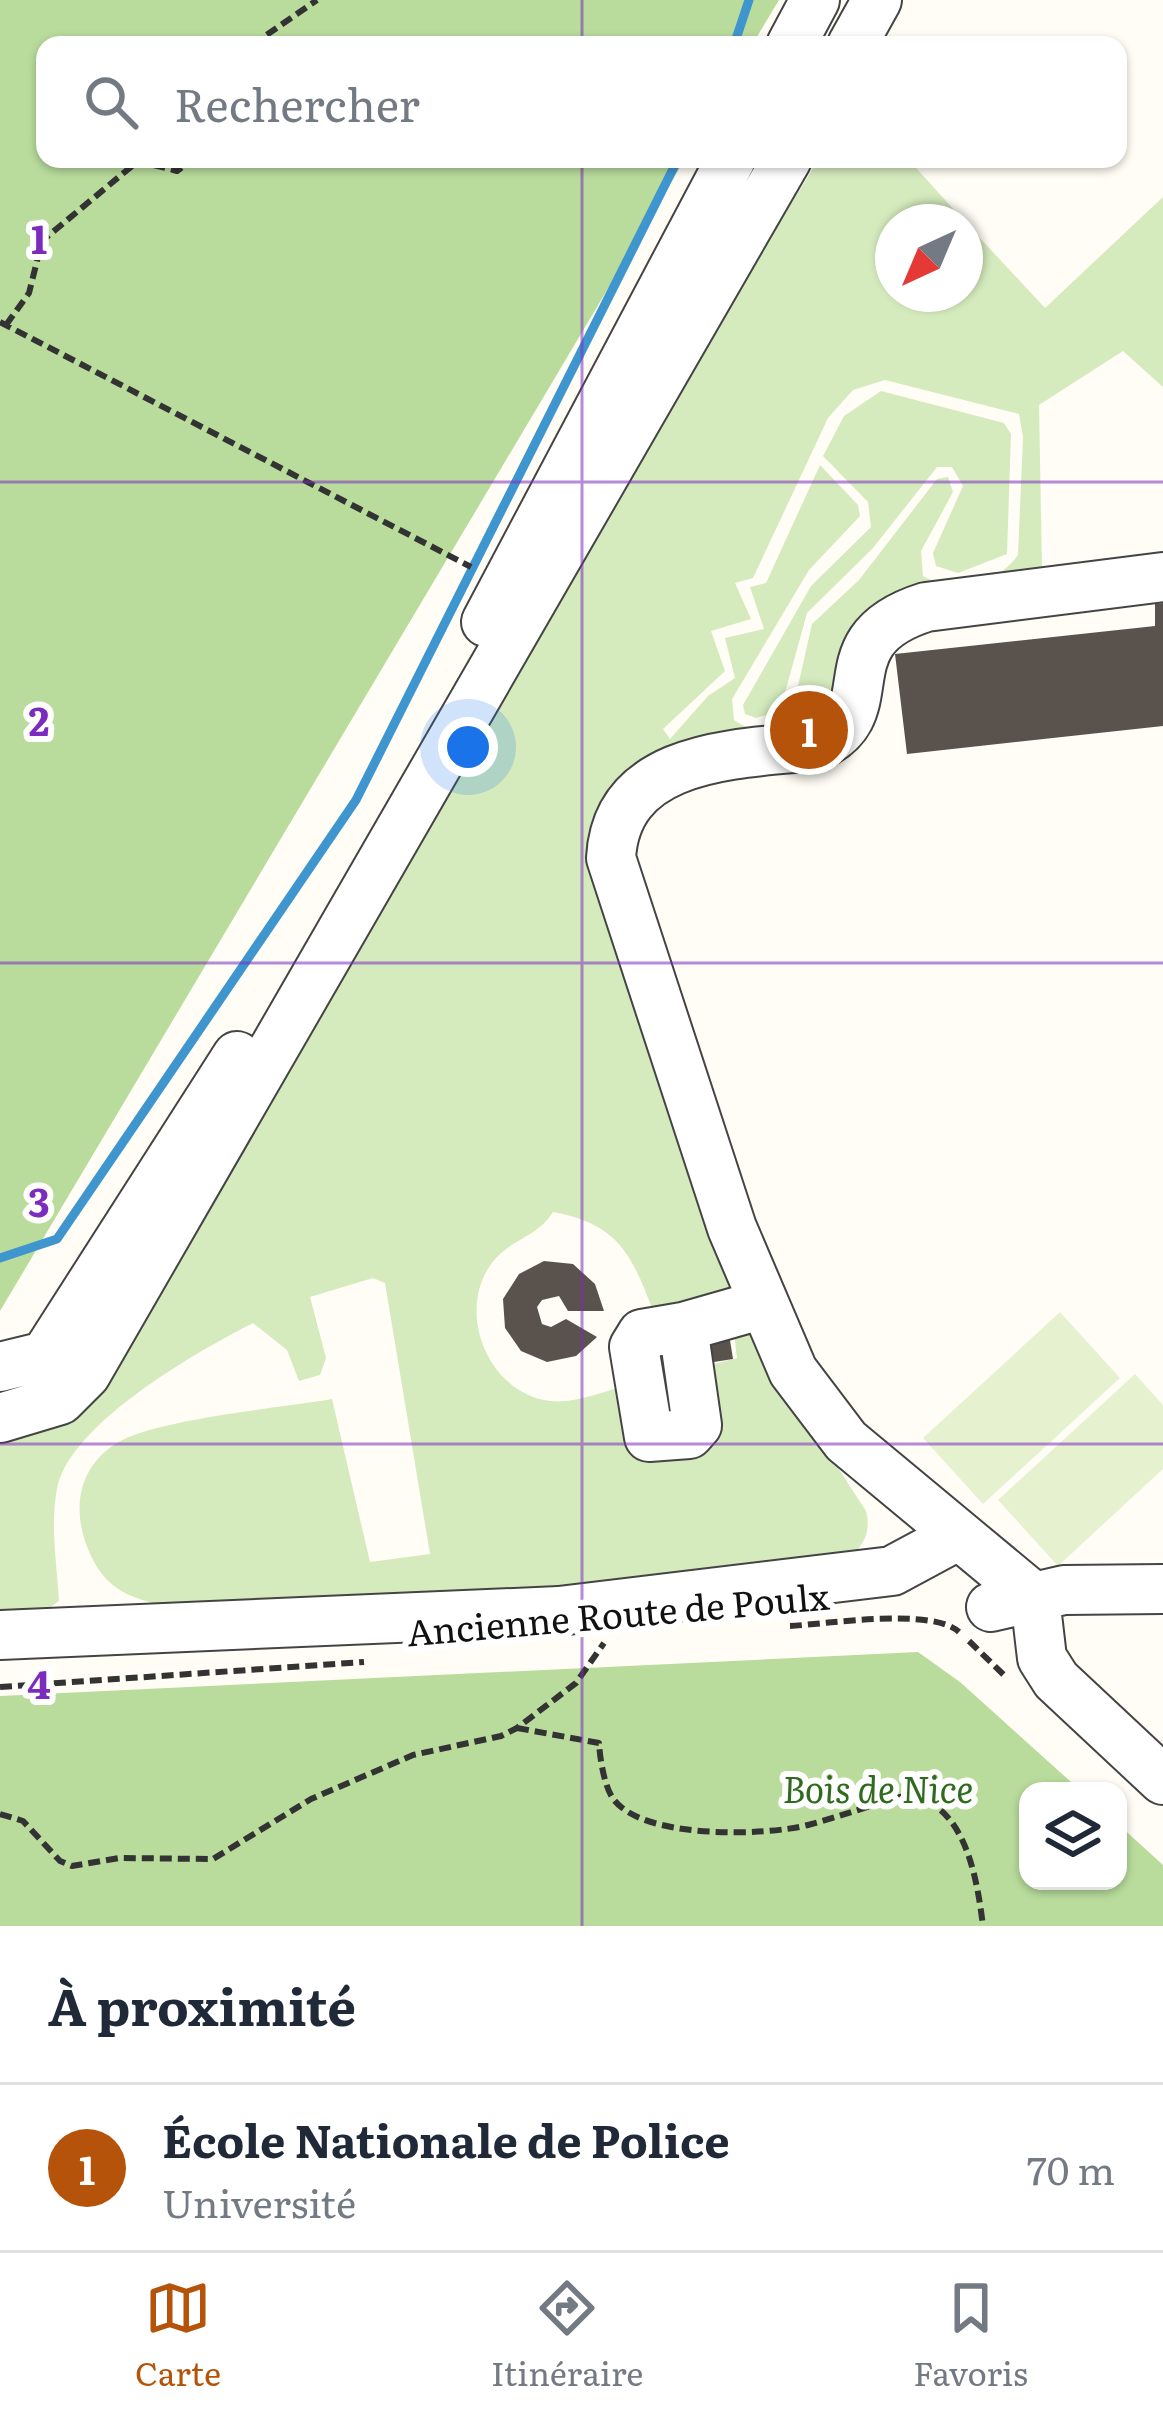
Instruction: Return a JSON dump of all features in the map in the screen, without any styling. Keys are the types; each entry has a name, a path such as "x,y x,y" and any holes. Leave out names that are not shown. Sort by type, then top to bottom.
{"street":[{"path":"796,36 814,0"},
{"path":"857,36 878,0"},
{"path":"0,1367 45,1357 352,877 725,168"},
{"path":"0,1418 60,1400 86,1374 782,168"},
{"path":"1163,577 926,607 895,617 867,642 856,703 837,737 817,746 694,760 645,786 626,809 612,842 618,888 760,1305 814,1405 846,1442 957,1536 1013,1603 1056,1680 1163,1780"},
{"path":"683,1327 760,1305"},
{"path":"0,1634 560,1611 892,1571 957,1536"},
{"path":"1013,1603 1064,1590 1163,1589"}],"path":[{"path":"265,36 316,0"},
{"path":"128,168 104,185 94,203 42,242 29,293 3,324 457,560"},
{"name":"Ancienne Route de Poulx","path":"777,1627 914,1619 952,1626 1017,1687"},
{"name":"Ancienne Route de Poulx","path":"517,1728 576,1683 605,1642 582,1644"},
{"name":"Ancienne Route de Poulx","path":"0,1687 378,1661"},
{"path":"0,1814 23,1821 60,1861 72,1866 118,1858 213,1859 311,1798 413,1755 501,1736 517,1728 599,1743 612,1797 629,1813 659,1824 744,1834 804,1826 907,1795 924,1797 960,1832 983,1926"}],"green space":[{"path":"0,0 779,0 757,36 36,36 36,168 680,168 0,1311"},
{"path":"813,168 916,168 949,204 875,204 875,312 983,312 983,241 1045,308 1163,197 1163,387 1123,351 1039,405 1042,569 1032,580 909,596 866,612 848,635 829,707 789,724 666,759 634,777 612,804 603,844 609,901 738,1281 729,1294 653,1311 619,1244 593,1224 553,1212 539,1228 498,1256 481,1284 478,1327 484,1348 510,1383 550,1401 581,1399 632,1384 644,1452 708,1444 699,1368 737,1358 733,1325 743,1322 866,1511 867,1531 851,1557 662,1584 183,1609 149,1602 111,1584 85,1541 80,1514 82,1488 103,1453 133,1435 158,1428 332,1399 370,1562 430,1554 385,1283 373,1278 310,1297 326,1358 320,1375 299,1381 287,1350 253,1323 170,1371 110,1415 67,1464 57,1489 54,1531 59,1601 33,1619 0,1614 0,1431 64,1405 103,1374 643,440","holes":["885,380 1019,414 1023,437 1018,555 999,573 974,584 948,585 923,576 921,551 953,492 948,477 937,479 859,580 812,624 791,717 762,728 741,724 734,720 732,699 809,570 860,516 858,505 820,465 766,583 750,587 764,629 725,638 735,678 708,696 670,739 663,729 725,671 711,631 751,619 735,583 753,578 828,418 853,390"]},
{"path":"881,391 1004,423 1011,434 1007,554 958,573 936,566 933,553 963,486 952,467 937,467 873,548 807,613 780,711 756,718 745,714 743,705 811,586 871,527 868,502 823,456 844,416"},
{"path":"1060,1312 1120,1378 983,1504 923,1438"},
{"path":"1135,1374 1163,1405 1163,1469 1058,1566 998,1500"},
{"name":"Bois de Nice","path":"918,1652 960,1682 1071,1782 1019,1782 1019,1890 1127,1890 1127,1832 1163,1865 1163,1926 0,1926 0,1696"}],"building":[{"path":"1163,603 1163,726 907,754 895,654 1155,626 1155,604"},
{"path":"544,1261 573,1264 595,1284 604,1311 568,1311 559,1296 542,1300 537,1307 542,1324 551,1327 566,1319 597,1337 576,1356 547,1362 521,1351 505,1328 503,1299 519,1274"},
{"path":"729,1334 733,1359 701,1364 698,1338"}],"waterway":[{"path":"737,36 749,0"},
{"path":"0,1258 57,1239 356,800 673,168"}],"place":[{"name":"École Nationale de Police","path":"809,730"}]}
